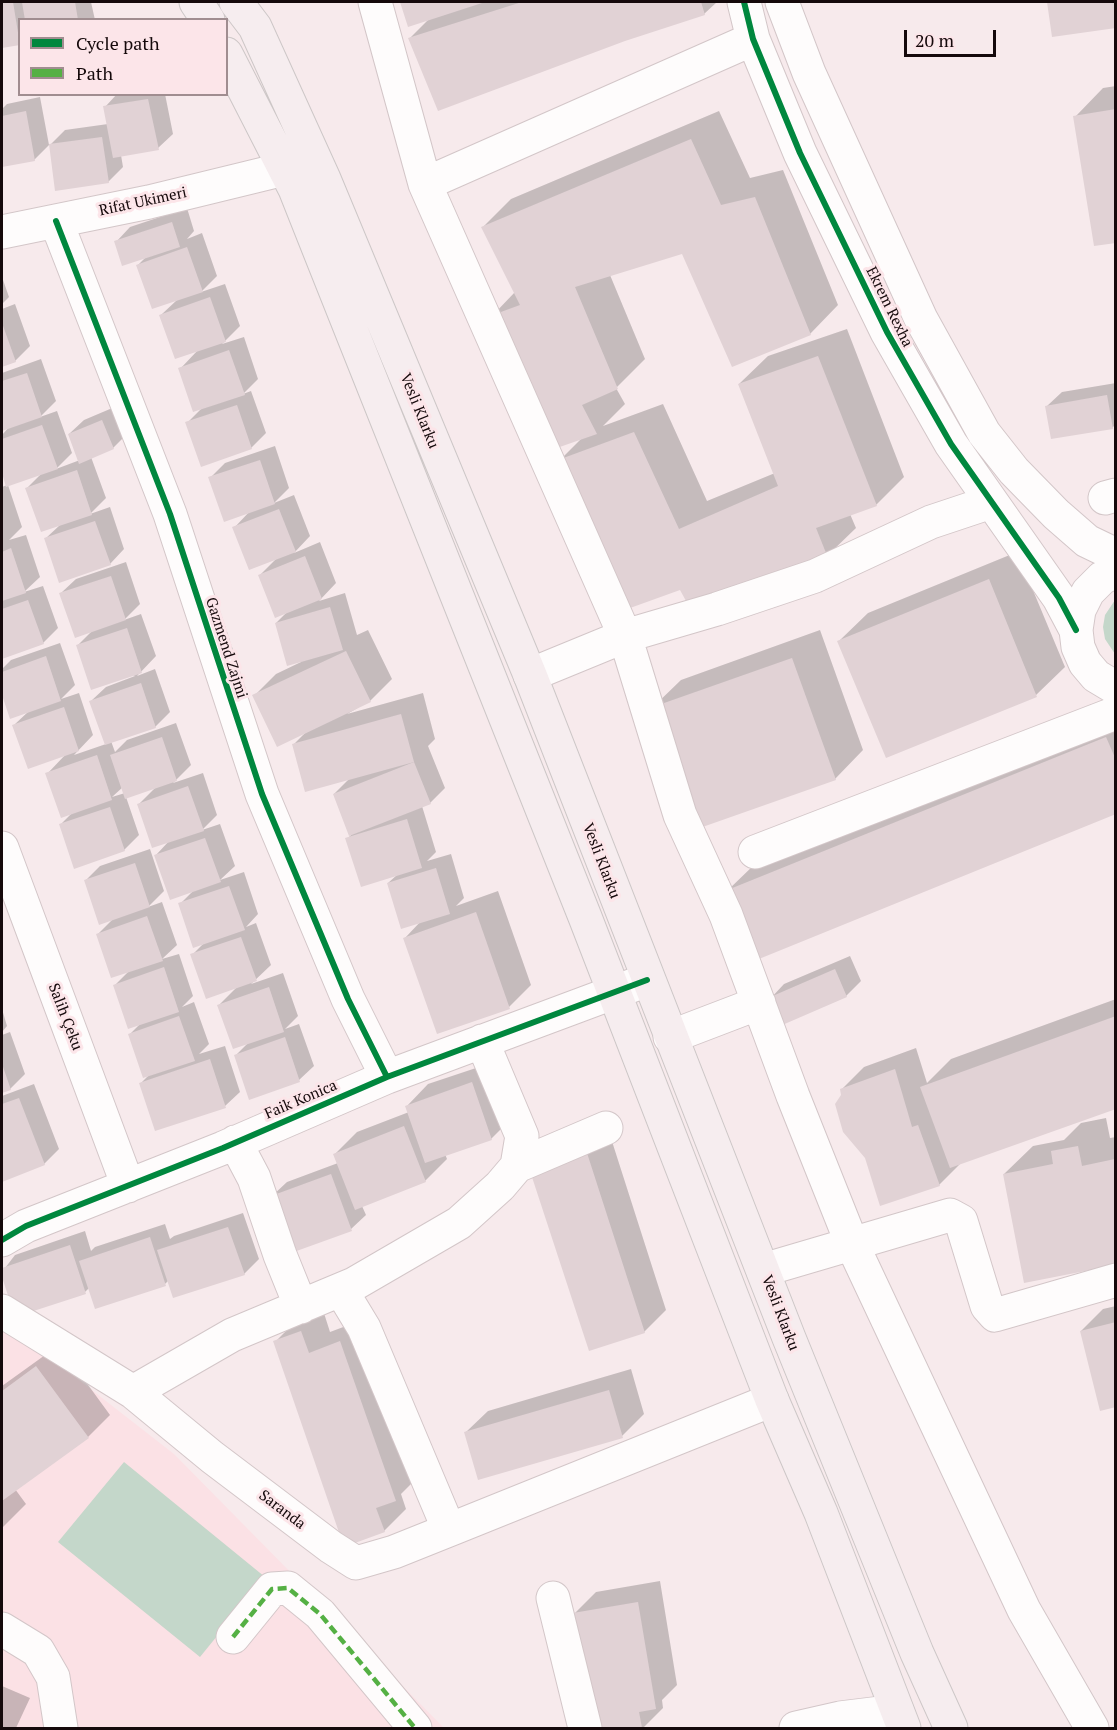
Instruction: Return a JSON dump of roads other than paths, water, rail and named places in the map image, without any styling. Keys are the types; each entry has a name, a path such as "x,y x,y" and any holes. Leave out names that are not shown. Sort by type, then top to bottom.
{"main road":[{"path":"196,2 207,18"},
{"name":"Vesli Klarku","path":"236,2 255,27 316,161 530,675 647,980 917,1653 951,1728"},
{"path":"228,58 295,189 408,469 772,1400 821,1513 901,1720"}],"street":[{"path":"375,2 425,184 625,636 680,815 726,915 852,1244 1024,1610 1092,1728"},
{"name":"Ekrem Rexha","path":"744,2 753,39 800,153 887,333 929,409 1059,598 1076,630"},
{"name":"Ekrem Rexha","path":"782,2 809,74 921,319 984,433 1014,471 1056,514 1087,540 1116,555"},
{"path":"425,184 753,39"},
{"name":"Rifat Ukimeri","path":"2,232 285,171 316,161"},
{"name":"Gazmend Zajmi","path":"56,221 170,514 262,794 348,999 387,1077"},
{"path":"530,675 625,636 717,609 815,576 932,522 992,502"},
{"name":"Ekrem Rexha","path":"1114,695 1085,663 1078,647 1076,630 1079,610 1088,592 1102,578 1116,571"},
{"path":"755,852 1114,695"},
{"name":"Salih Çeku","path":"2,848 128,1186"},
{"name":"Faik Konica","path":"2,1240 26,1226 235,1142 387,1077 647,980"},
{"path":"670,1037 759,1003"},
{"path":"482,1041 522,1136 517,1166"},
{"path":"133,1392 232,1335 341,1290 459,1223 500,1186 517,1166 606,1128"},
{"path":"235,1142 254,1178 280,1255 301,1307"},
{"path":"763,1270 950,1215 961,1221 987,1306 995,1315 1116,1280"},
{"path":"341,1290 364,1328 449,1530"},
{"name":"Saranda","path":"2,1311 133,1392 212,1457 356,1563 394,1552 772,1400"},
{"path":"233,1636 272,1589 288,1588 320,1614 415,1728"},
{"path":"553,1598 585,1728"},
{"path":"2,1629 38,1651 53,1677 61,1728"},
{"path":"796,1728 840,1718 901,1720"}]}
